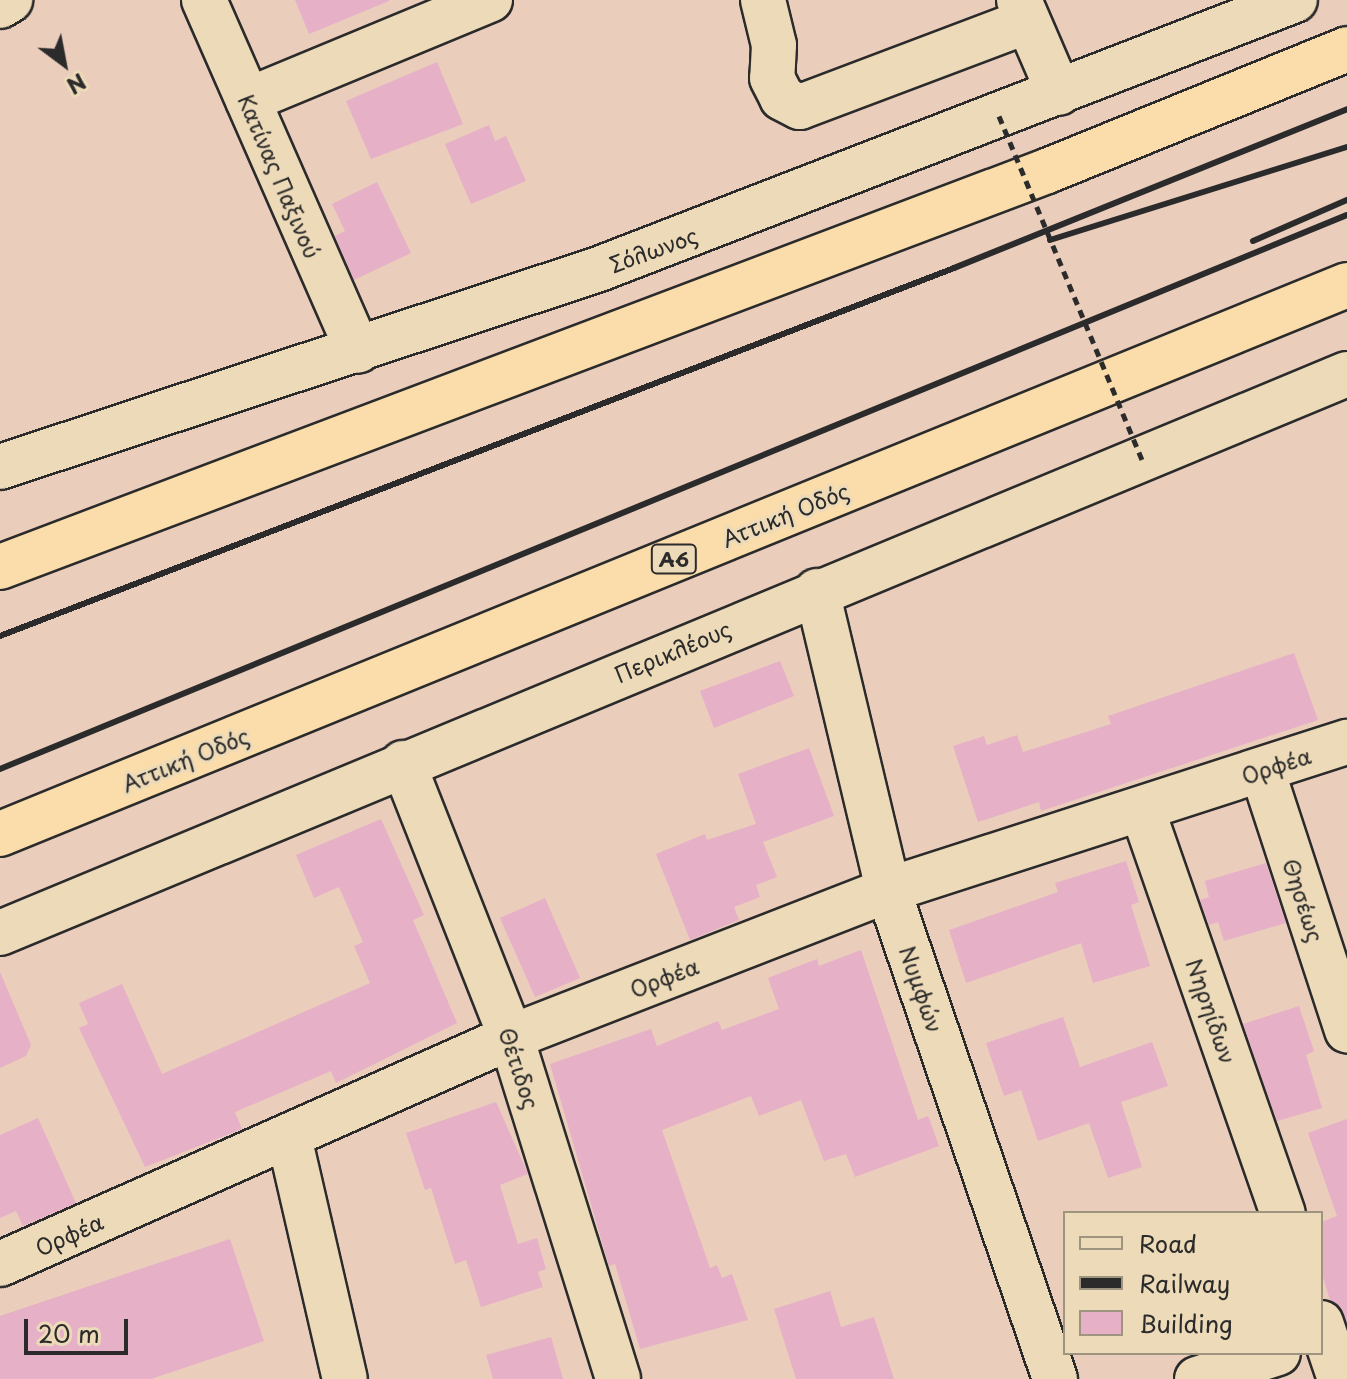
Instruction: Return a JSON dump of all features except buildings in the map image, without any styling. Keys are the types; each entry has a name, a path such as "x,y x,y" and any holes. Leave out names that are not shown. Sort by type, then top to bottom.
{"highway":[{"path":"0,567 1047,171 1347,49"},
{"name":"Αττική Οδός","path":"0,834 1347,285"}],"street":[{"path":"0,6 10,0"},
{"name":"Κατίνας Παξινού","path":"204,0 358,351"},
{"path":"248,100 490,0"},
{"path":"763,0 774,45 772,78 782,98 800,107 1023,10 1059,93"},
{"name":"Σόλωνος","path":"0,467 599,269 1295,0"},
{"name":"Περικλέους","path":"0,933 817,591 1347,374"},
{"name":"Νυμφών","path":"817,591 888,890 1055,1379"},
{"name":"Ορφέα","path":"0,1264 511,1037 888,890 1347,742"},
{"name":"Θέτιδος","path":"403,763 511,1037 618,1379"},
{"name":"Θησέως","path":"1262,770 1347,1030"},
{"name":"Νηρηίδων","path":"1142,809 1282,1211"},
{"path":"289,1137 345,1379"},
{"path":"1329,1333 1340,1379"},
{"path":"1197,1379 1272,1355"}],"path":[{"path":"999,116 1142,460"}],"railway":[{"path":"0,636 954,268 1347,109"},
{"path":"1050,240 1347,147"},
{"path":"1253,241 1347,200"},
{"path":"0,769 1347,215"}]}
